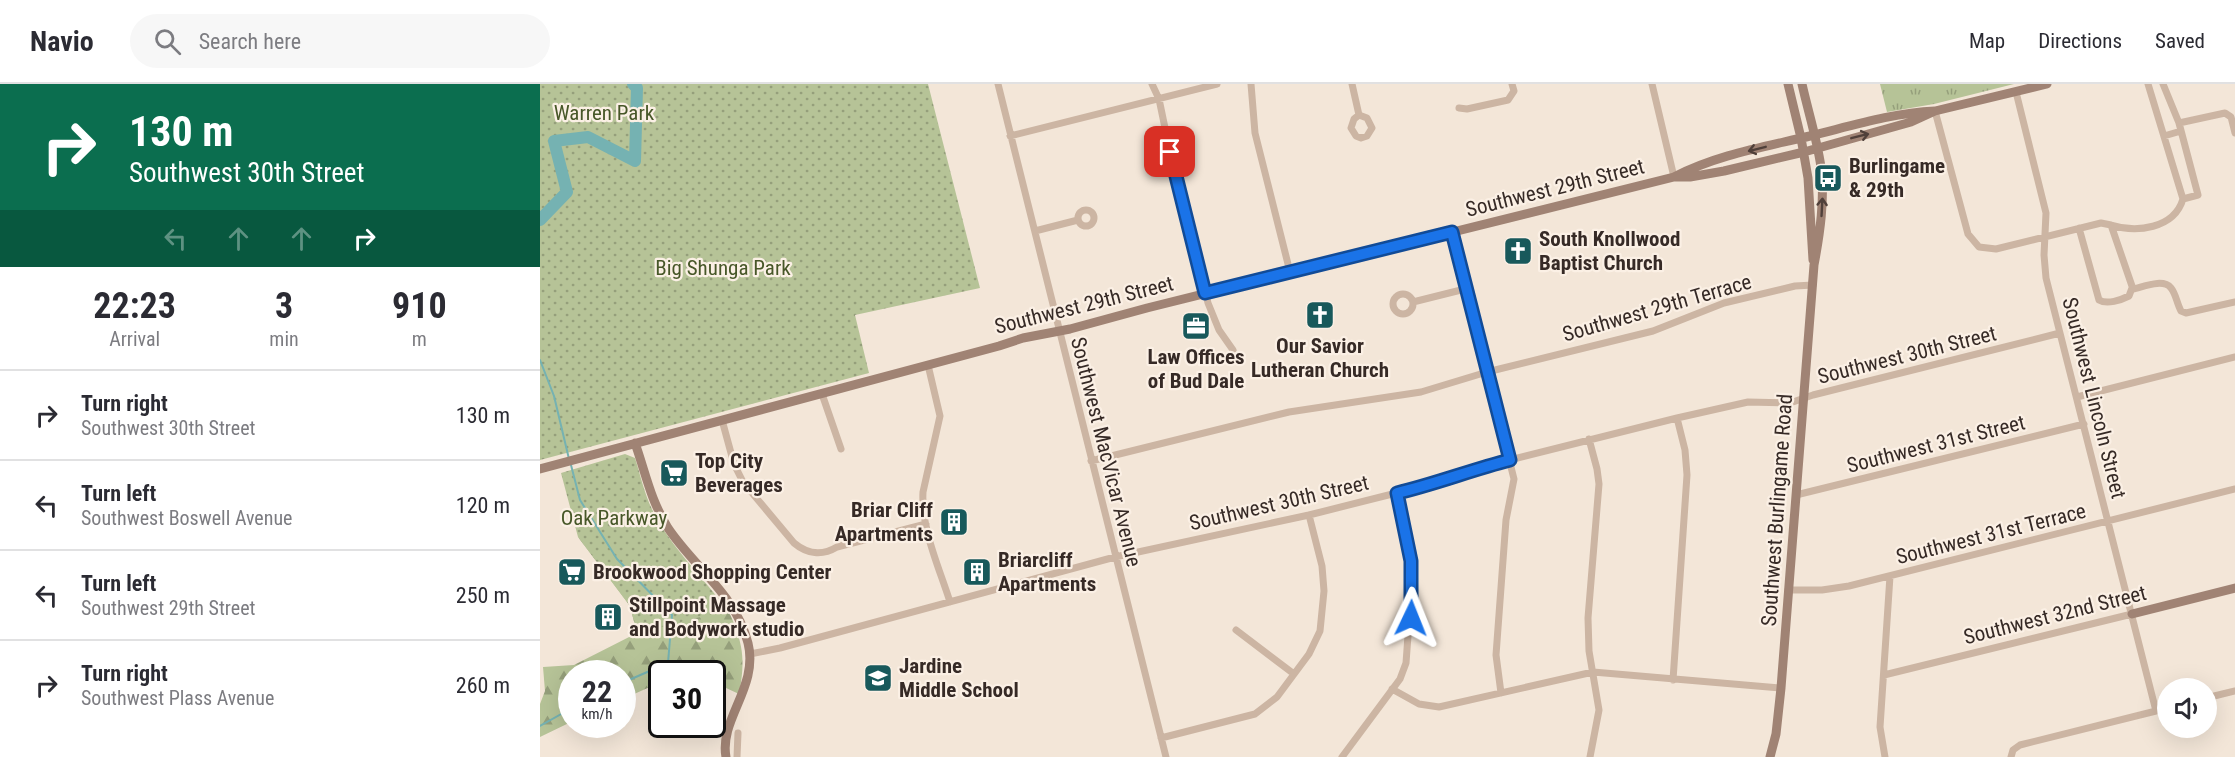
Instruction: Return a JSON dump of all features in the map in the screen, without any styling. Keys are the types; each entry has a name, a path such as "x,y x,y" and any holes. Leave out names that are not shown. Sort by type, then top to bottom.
{"main road":[{"name":"Southwest Burlingame Road","path":"1788,84 1808,178 1814,265"},
{"name":"Southwest Burlingame Road","path":"1770,757 1776,734 1781,688 1814,265 1822,207 1821,168 1802,84"},
{"name":"Southwest 29th Street","path":"1674,177 1698,164 1801,138 1911,112 1935,111 2047,84"},
{"name":"Southwest 29th Street","path":"540,470 1023,338 1674,177 1690,177 1724,171 1804,152 1911,122 1935,111"},
{"path":"635,443 646,481 662,517 678,541 734,609 744,631 750,654 748,679 730,723 725,750 726,757"},
{"name":"Southwest 32nd Street","path":"2132,614 2235,588"}],"street":[{"name":"Southwest MacVicar Avenue","path":"998,84 1166,757"},
{"path":"1152,84 1159,99 1205,293 1216,324 1233,350"},
{"path":"1010,136 1217,84"},
{"path":"1251,84 1255,133 1290,272"},
{"path":"1352,84 1359,115"},
{"path":"1459,108 1467,109 1508,100 1514,91 1512,84"},
{"path":"1652,84 1674,177"},
{"path":"1935,111 1968,234 1977,245 1984,249 1996,249 2101,223 2129,230 2149,228 2167,220 2181,206 2183,199 2148,84"},
{"path":"2163,84 2180,127 2198,195 2183,199"},
{"name":"Southwest Lincoln Street","path":"2016,92 2044,203 2046,278 2157,711"},
{"path":"2164,136 2180,127 2225,112 2231,117 2235,133"},
{"path":"1035,231 1078,220"},
{"path":"2079,228 2099,300 2107,303 2125,298 2132,288 2111,225"},
{"path":"1452,232 1510,460 1514,484 1506,520 1496,655 1501,693"},
{"path":"2132,288 2158,283 2167,285 2171,288 2181,311 2186,314 2235,302"},
{"name":"Southwest 29th Terrace","path":"1091,461 1289,412 1421,392 1487,372 1653,331 1724,303 1795,286 1813,285"},
{"path":"1413,302 1466,289"},
{"name":"Southwest 30th Street","path":"750,654 780,648 1115,557 1309,515 1397,493 1436,483 1478,468 1589,439 1731,405 1759,402 1790,403 2060,333"},
{"path":"2076,396 2235,357"},
{"path":"928,365 940,416 923,492 926,524 950,602"},
{"path":"822,394 841,448"},
{"path":"1673,680 1687,475 1685,450 1677,418"},
{"path":"722,420 734,464 743,482 794,543 806,551 825,553 837,547 926,524"},
{"name":"Southwest 31st Street","path":"1796,495 2084,424"},
{"path":"1589,439 1599,484 1588,618 1589,645 1599,710 1590,757"},
{"name":"Southwest 31st Terrace","path":"1788,590 1833,589 2235,489"},
{"path":"1342,757 1400,679 1407,663 1412,600 1411,561 1397,493"},
{"path":"1161,738 1255,714 1277,697 1315,644 1322,617 1324,591 1322,566 1309,515"},
{"path":"1885,757 1880,734 1890,576"},
{"name":"Southwest 32nd Street","path":"1884,675 2132,614"},
{"path":"1236,630 1294,674"},
{"path":"1392,689 1419,704 1439,707 1593,672 1781,688"},
{"path":"2217,695 2235,691"},
{"path":"2011,754 2020,745 2157,711"},
{"path":"737,757 738,733"}],"green space":[{"name":"Big Shunga Park","path":"540,84 928,84 980,288 855,315 869,373 540,460"},
{"path":"1880,84 2014,84 1934,104 1887,112"},
{"name":"Oak Parkway","path":"625,454 635,458 649,501 662,527 728,610 637,633 630,606 578,537 561,473"},
{"path":"578,537 712,614 728,610 742,651 739,694 726,688 726,660 648,660 648,688 636,693 636,660 584,660 637,633 630,606"},
{"path":"558,666 558,728 540,737 540,704 545,691 543,667"}],"waterway":[{"path":"540,220 567,192 554,141 588,137 635,161 637,88 633,84"},
{"path":"540,360 554,396 569,459"},
{"path":"571,465 580,500 617,559 672,615 668,663 636,677"},
{"path":"540,726 558,716"}],"place":[{"name":"Burlingame & 29th","path":"1828,178"},
{"name":"South Knollwood Baptist Church","path":"1518,251"},
{"name":"Our Savior Lutheran Church","path":"1320,315"},
{"name":"Law Offices of Bud Dale","path":"1196,326"},
{"name":"Top City Beverages","path":"674,473"},
{"name":"Briar Cliff Apartments","path":"954,522"},
{"name":"Brookwood Shopping Center","path":"572,572"},
{"name":"Briarcliff Apartments","path":"977,572"},
{"name":"Stillpoint Massage and Bodywork studio","path":"608,617"},
{"name":"Jardine Middle School","path":"878,678"}],"route":[{"path":"1170,152 1205,293 1452,232 1510,460 1397,493 1411,561 1411,618"}],"park label":[{"name":"Warren Park","path":"604,113"}]}
